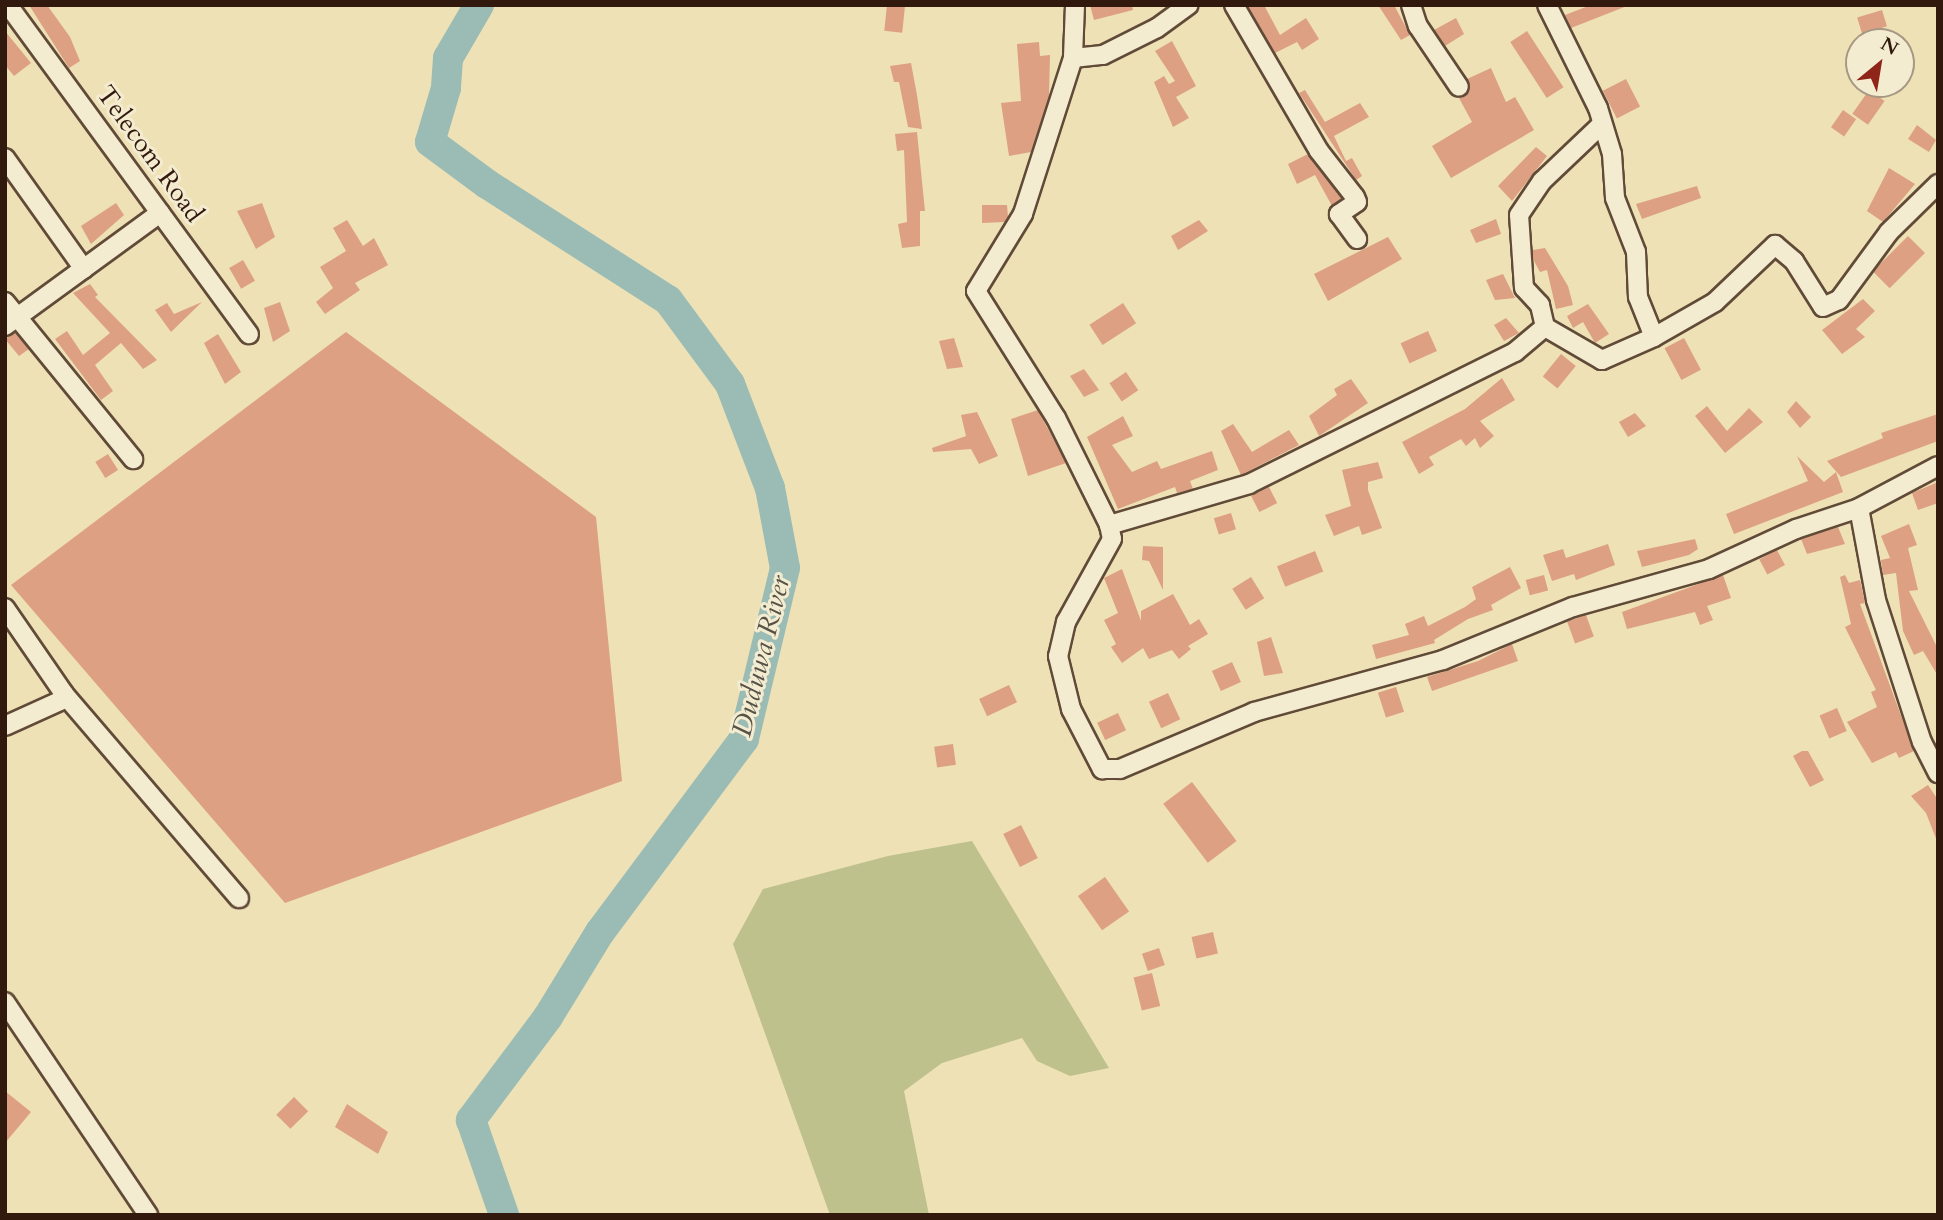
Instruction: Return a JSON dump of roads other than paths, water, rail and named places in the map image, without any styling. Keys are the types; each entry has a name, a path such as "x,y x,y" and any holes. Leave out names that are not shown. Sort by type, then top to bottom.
{"street":[{"name":"Telecom Road","path":"8,5 249,334"},
{"path":"1075,5 1073,58 1023,214 976,291 1056,418 1109,524 1112,539 1066,622 1059,656 1072,709 1102,769 1120,769 1254,712 1443,660 1573,607 1709,569 1796,529 1859,508 1938,466"},
{"path":"1073,58 1103,55 1157,28 1189,5"},
{"path":"1234,5 1319,151 1355,197 1357,202 1339,214 1357,239"},
{"path":"1411,5 1418,26 1460,87"},
{"path":"1547,5 1598,108 1612,155 1615,198 1636,251 1638,297 1654,337"},
{"path":"1601,125 1542,181 1519,215 1524,288 1539,306 1545,327 1602,360 1654,337 1715,302 1775,245 1794,261 1823,307 1839,300 1889,232 1938,184"},
{"path":"5,158 84,269"},
{"path":"11,322 160,213"},
{"path":"5,302 11,322 133,459"},
{"path":"1109,524 1249,484 1515,352 1545,327"},
{"path":"1859,508 1876,600 1922,742 1938,773"},
{"path":"5,608 64,694 239,898"},
{"path":"5,726 60,701 64,694"},
{"path":"5,1002 148,1215"}],"waterway":[{"name":"Duduwa River","path":"479,5 448,58 446,88 430,142 487,184 668,300 730,384 770,488 785,568 744,739 600,932 548,1017 471,1120 504,1215"}]}
